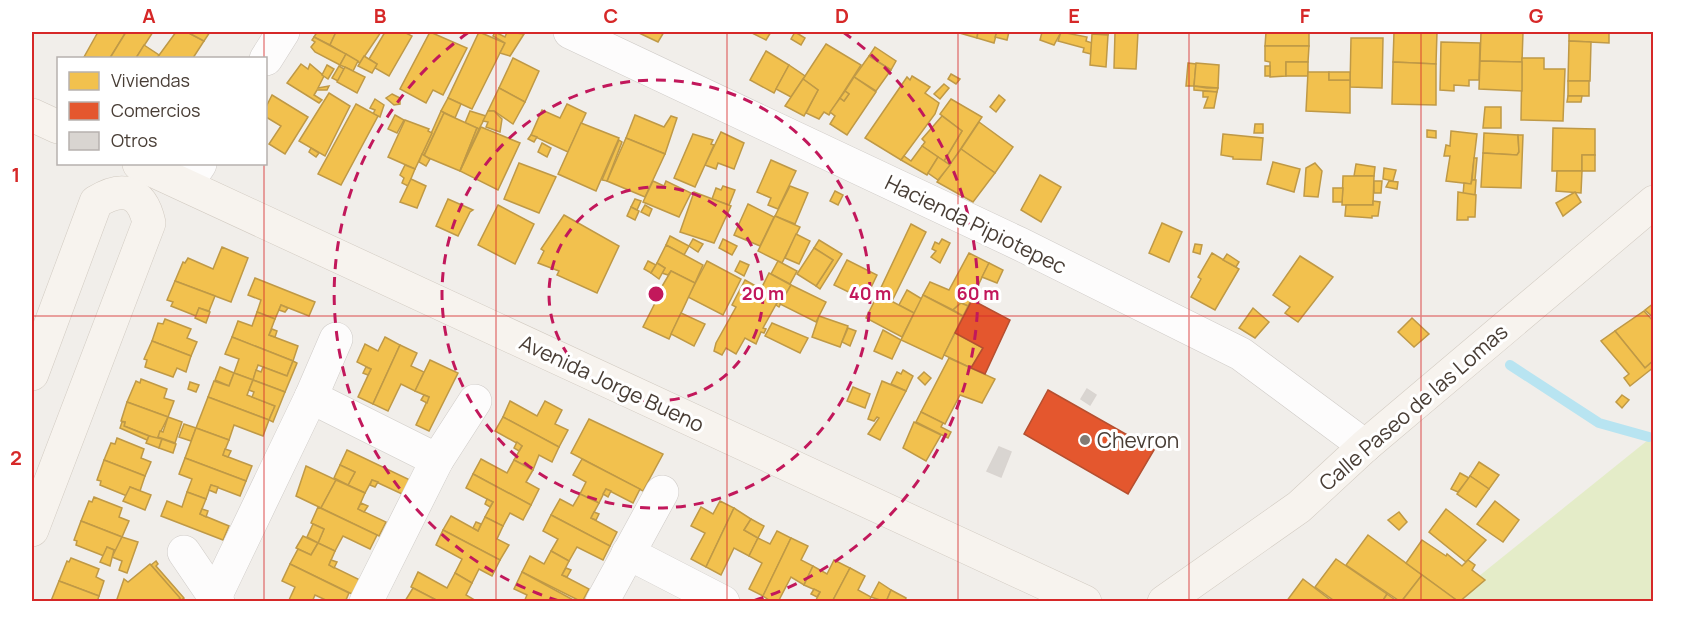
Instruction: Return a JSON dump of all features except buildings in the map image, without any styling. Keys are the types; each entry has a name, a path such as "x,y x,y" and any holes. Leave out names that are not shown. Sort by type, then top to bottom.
{"main road":[{"path":"32,115 57,127"},
{"name":"Avenida Jorge Bueno","path":"144,165 193,174 1066,598"},
{"path":"32,374 96,202 112,192 130,193 145,206 149,223 40,486 32,530"},
{"name":"Calle Paseo de las Lomas","path":"1164,602 1299,507 1365,446 1653,202"}],"street":[{"path":"267,57 283,32"},
{"name":"Hacienda Pipiotepec","path":"570,32 1020,244 1241,354 1365,446"},
{"path":"216,599 311,398 336,339"},
{"path":"311,398 437,460"},
{"path":"366,602 437,460 475,401"},
{"path":"602,602 662,492"},
{"path":"184,552 216,599"},
{"path":"628,553 723,602"}],"green space":[{"path":"1653,436 1653,601 1448,601"}],"waterway":[{"path":"1510,365 1599,423 1649,437"}],"place":[{"name":"Chevron","path":"1085,440"}]}
